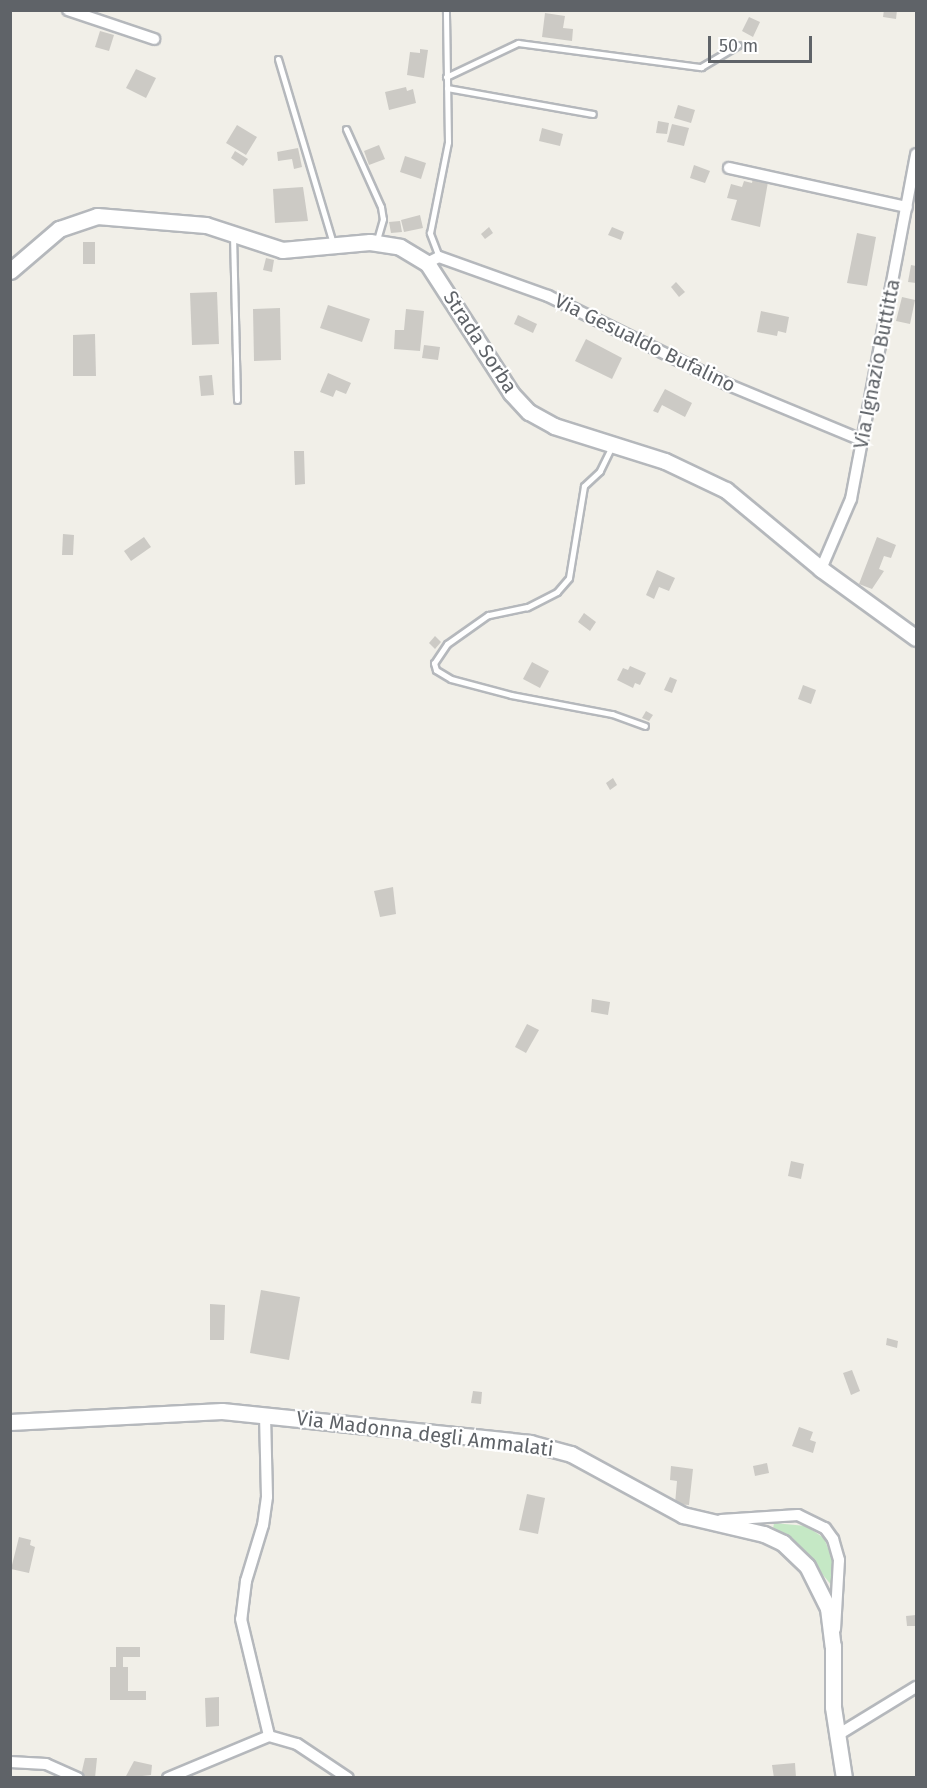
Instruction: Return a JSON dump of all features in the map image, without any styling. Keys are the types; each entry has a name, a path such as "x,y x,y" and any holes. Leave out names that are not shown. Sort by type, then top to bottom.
{"street":[{"path":"68,10 154,39"},
{"name":"Via Ignazio Buttitta","path":"821,569 851,499 916,154"},
{"path":"729,168 907,207"},
{"name":"Strada Sorba","path":"10,271 59,229 86,218 189,223 233,233 282,250 334,248 377,242 400,247 433,260 522,405 554,426 665,461 726,490 821,569 916,638"},
{"name":"Via Gesualdo Bufalino","path":"433,260 548,296 729,385 862,440"},
{"name":"Via Madonna degli Ammalati","path":"10,1422 186,1410 265,1415 545,1446 571,1454 664,1507 764,1534 798,1555 819,1583 828,1608 833,1646 836,1736 844,1778"},
{"path":"265,1415 267,1497 263,1526 246,1581 241,1619 269,1736"},
{"path":"708,1520 779,1514 814,1520 825,1528 833,1539 839,1560 833,1646"},
{"path":"836,1736 916,1687"},
{"path":"168,1778 269,1736 297,1744 348,1778"},
{"path":"10,1762 46,1764 78,1778"}],"lane":[{"path":"433,260 430,233 448,142 446,10"},
{"path":"446,77 518,43 701,67 738,45"},
{"path":"278,58 334,248"},
{"path":"447,88 593,114"},
{"path":"346,129 381,207 383,219 377,242"},
{"path":"233,233 237,400"},
{"path":"612,445 600,471 584,486 569,578 557,592 527,608 488,615 447,644 434,663 451,679 512,695 612,714 645,726"}],"green space":[{"path":"774,1523 806,1526 824,1538 833,1561 833,1587 798,1545 773,1529"}],"building":[{"path":"884,10 897,10 896,19 883,17"},
{"path":"545,13 565,16 563,28 573,29 572,41 542,37"},
{"path":"749,17 760,22 753,37 742,31"},
{"path":"100,31 114,35 109,51 95,47"},
{"path":"420,49 428,50 424,78 407,75 410,52 420,53"},
{"path":"136,69 156,78 146,98 126,88"},
{"path":"406,87 407,91 413,89 416,103 389,110 385,92"},
{"path":"678,105 695,110 691,123 674,118"},
{"path":"658,121 669,123 667,134 656,133"},
{"path":"672,124 689,128 684,146 667,142"},
{"path":"237,125 257,137 246,155 226,143"},
{"path":"542,128 563,134 560,146 539,141"},
{"path":"379,145 385,159 369,165 364,151"},
{"path":"298,148 302,167 294,169 292,159 278,161 277,152"},
{"path":"235,151 248,159 243,166 231,158"},
{"path":"405,156 426,163 421,179 400,172"},
{"path":"694,165 710,171 705,183 690,178"},
{"path":"753,178 768,182 760,227 731,220 737,200 727,198 731,184 742,187 744,181 752,183"},
{"path":"303,187 308,221 275,223 273,189"},
{"path":"420,215 423,228 404,232 401,220"},
{"path":"400,221 402,232 391,233 389,222"},
{"path":"489,227 493,233 485,239 481,234"},
{"path":"612,227 624,232 621,240 608,235"},
{"path":"857,233 876,237 867,286 847,283"},
{"path":"83,242 95,242 95,264 83,264"},
{"path":"266,258 274,260 272,272 263,270"},
{"path":"911,265 916,266 916,283 908,282"},
{"path":"676,282 685,292 679,297 671,287"},
{"path":"217,292 219,344 192,345 190,293"},
{"path":"902,297 915,300 910,324 896,321"},
{"path":"328,305 370,319 362,342 320,328"},
{"path":"280,308 281,360 254,361 253,309"},
{"path":"406,309 424,311 420,351 394,349 395,330 404,330"},
{"path":"761,311 789,317 786,333 778,331 777,336 757,332"},
{"path":"518,315 537,324 533,333 514,324"},
{"path":"95,334 96,376 73,376 73,335"},
{"path":"586,339 622,358 612,379 575,361"},
{"path":"424,345 440,347 438,360 422,358"},
{"path":"328,373 351,383 346,394 336,390 333,397 320,392"},
{"path":"212,375 214,395 201,396 199,376"},
{"path":"665,389 692,403 685,417 662,405 658,413 653,411"},
{"path":"294,451 304,451 305,484 295,485"},
{"path":"63,534 74,535 73,555 62,555"},
{"path":"144,537 151,547 131,561 124,551"},
{"path":"877,537 896,545 891,558 884,556 879,569 884,571 872,589 859,584"},
{"path":"657,570 675,578 669,591 659,587 654,599 646,595"},
{"path":"584,613 596,622 590,631 578,622"},
{"path":"435,636 441,642 435,649 429,643"},
{"path":"532,662 549,671 540,688 523,679"},
{"path":"630,666 646,673 640,685 635,683 633,688 617,680 623,668 628,670"},
{"path":"670,677 677,680 672,693 664,690"},
{"path":"803,685 816,690 811,704 798,699"},
{"path":"646,711 653,715 649,721 642,718"},
{"path":"613,778 617,785 610,790 606,783"},
{"path":"393,887 396,914 380,917 374,891"},
{"path":"592,999 610,1002 608,1015 591,1012"},
{"path":"527,1024 539,1030 526,1053 515,1047"},
{"path":"791,1161 804,1164 801,1179 788,1176"},
{"path":"261,1290 300,1297 289,1360 250,1353"},
{"path":"210,1304 225,1305 224,1340 210,1340"},
{"path":"887,1338 898,1341 897,1348 886,1345"},
{"path":"852,1370 860,1391 851,1395 843,1373"},
{"path":"473,1391 482,1392 481,1404 471,1403"},
{"path":"799,1427 813,1432 810,1440 816,1442 813,1453 792,1446"},
{"path":"767,1463 769,1473 755,1476 753,1466"},
{"path":"671,1466 693,1469 689,1505 675,1504 677,1481 670,1480"},
{"path":"527,1494 545,1498 538,1534 519,1530"},
{"path":"19,1537 31,1540 30,1545 35,1547 29,1573 11,1569"},
{"path":"916,1615 916,1626 907,1626 906,1616"},
{"path":"116,1647 140,1647 140,1657 123,1657 123,1667 128,1667 128,1691 146,1691 146,1700 110,1700 110,1667 116,1667"},
{"path":"219,1697 219,1726 206,1727 205,1698"},
{"path":"85,1758 97,1758 95,1778 81,1775"},
{"path":"134,1761 152,1765 151,1775 125,1778"},
{"path":"795,1763 796,1778 774,1778 772,1765"}]}
